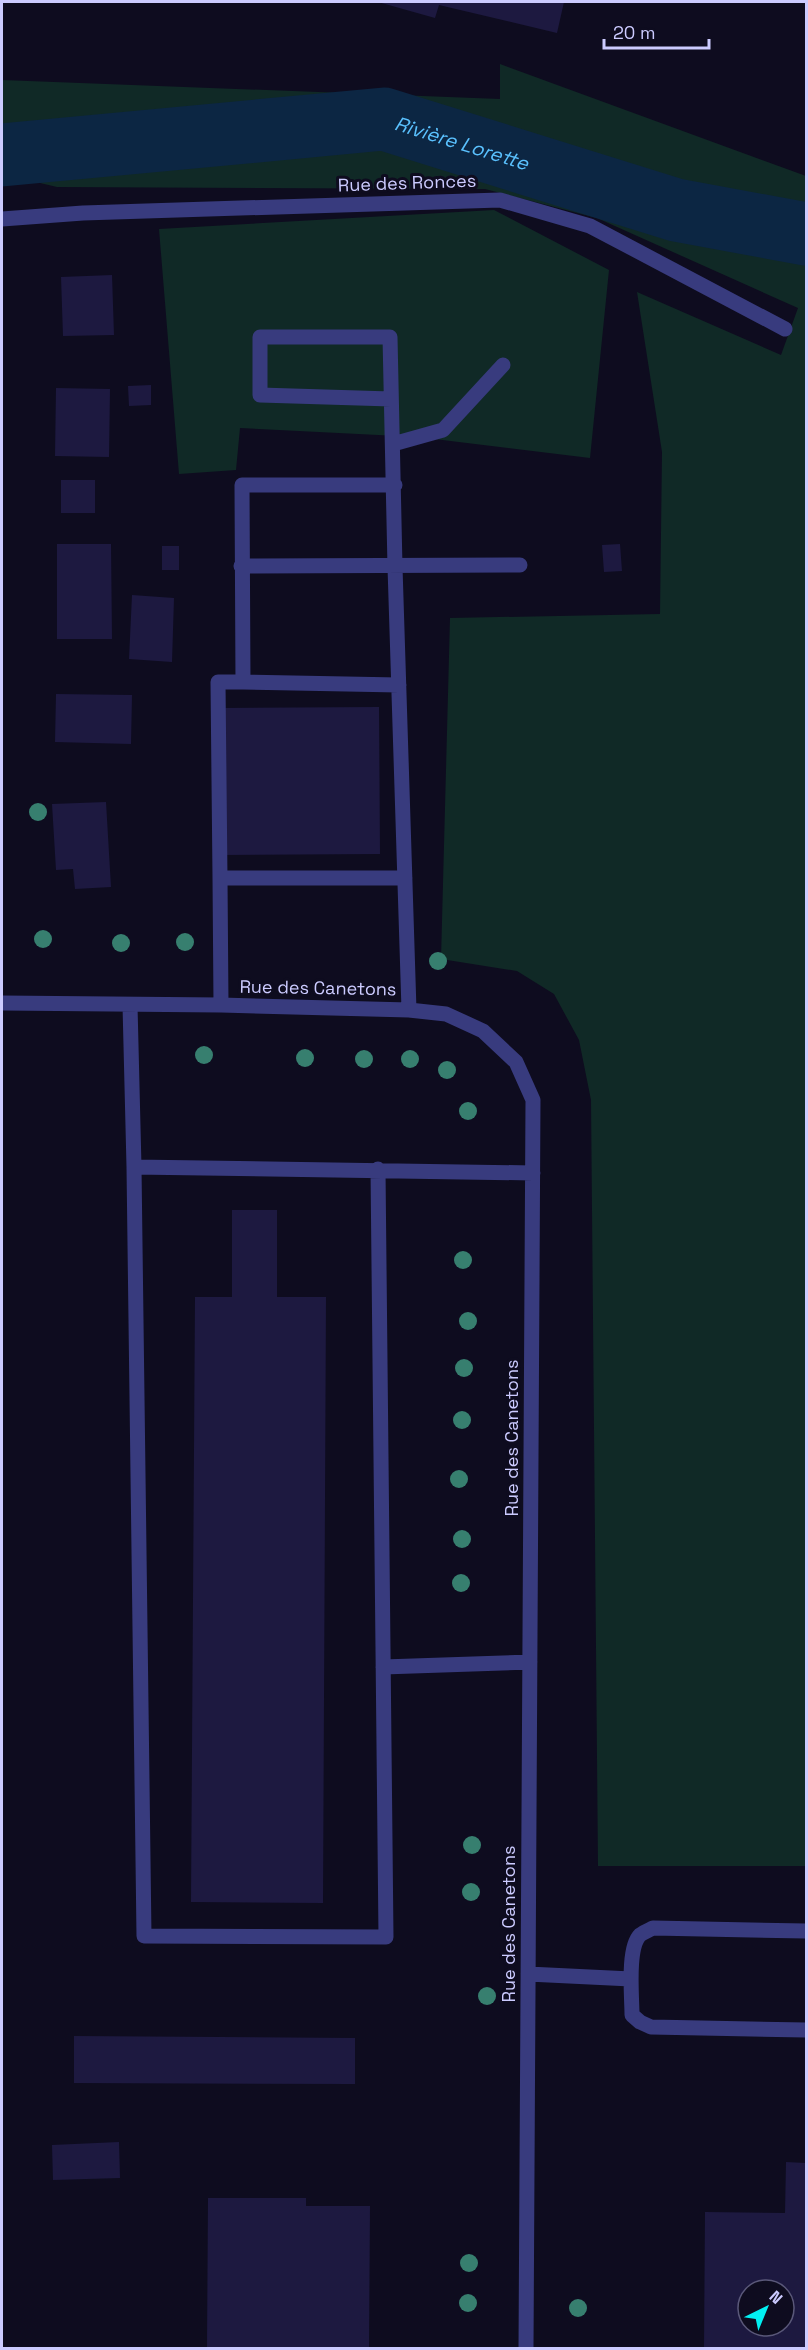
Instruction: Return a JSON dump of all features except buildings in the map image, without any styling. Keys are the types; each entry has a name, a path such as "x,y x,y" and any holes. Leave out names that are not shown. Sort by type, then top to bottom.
{"street":[{"name":"Rue des Ronces","path":"2,219 83,213 500,200 590,226 785,329"},
{"path":"391,399 260,395 260,337 390,337 409,1010"},
{"path":"393,444 443,430 503,366"},
{"path":"243,682 242,485 395,485"},
{"path":"241,566 520,565"},
{"path":"221,1005 218,682 399,685"},
{"path":"220,878 405,878"},
{"name":"Rue des Canetons","path":"2,1003 221,1005 409,1010 446,1014 483,1031 516,1062 533,1100 526,2349"},
{"path":"130,1005 144,1936 386,1937 378,1169"},
{"path":"134,1167 533,1173"},
{"path":"383,1667 530,1662"},
{"path":"807,1931 653,1928 640,1936 634,1946 631,1979 632,2015 651,2027 807,2030"},
{"path":"528,1974 631,1979"}],"green space":[{"path":"500,64 806,176 806,1866 598,1866 591,1100 579,1040 554,994 517,971 441,959 450,618 660,614 662,452 637,292 781,355 798,308 597,218 485,189 57,187 2,174 2,80 500,99"},
{"path":"494,210 609,270 590,458 418,437 240,428 236,470 179,474 159,229"}],"waterway":[{"name":"Rivière Lorette","path":"2,155 384,119 676,210 806,234"}]}
